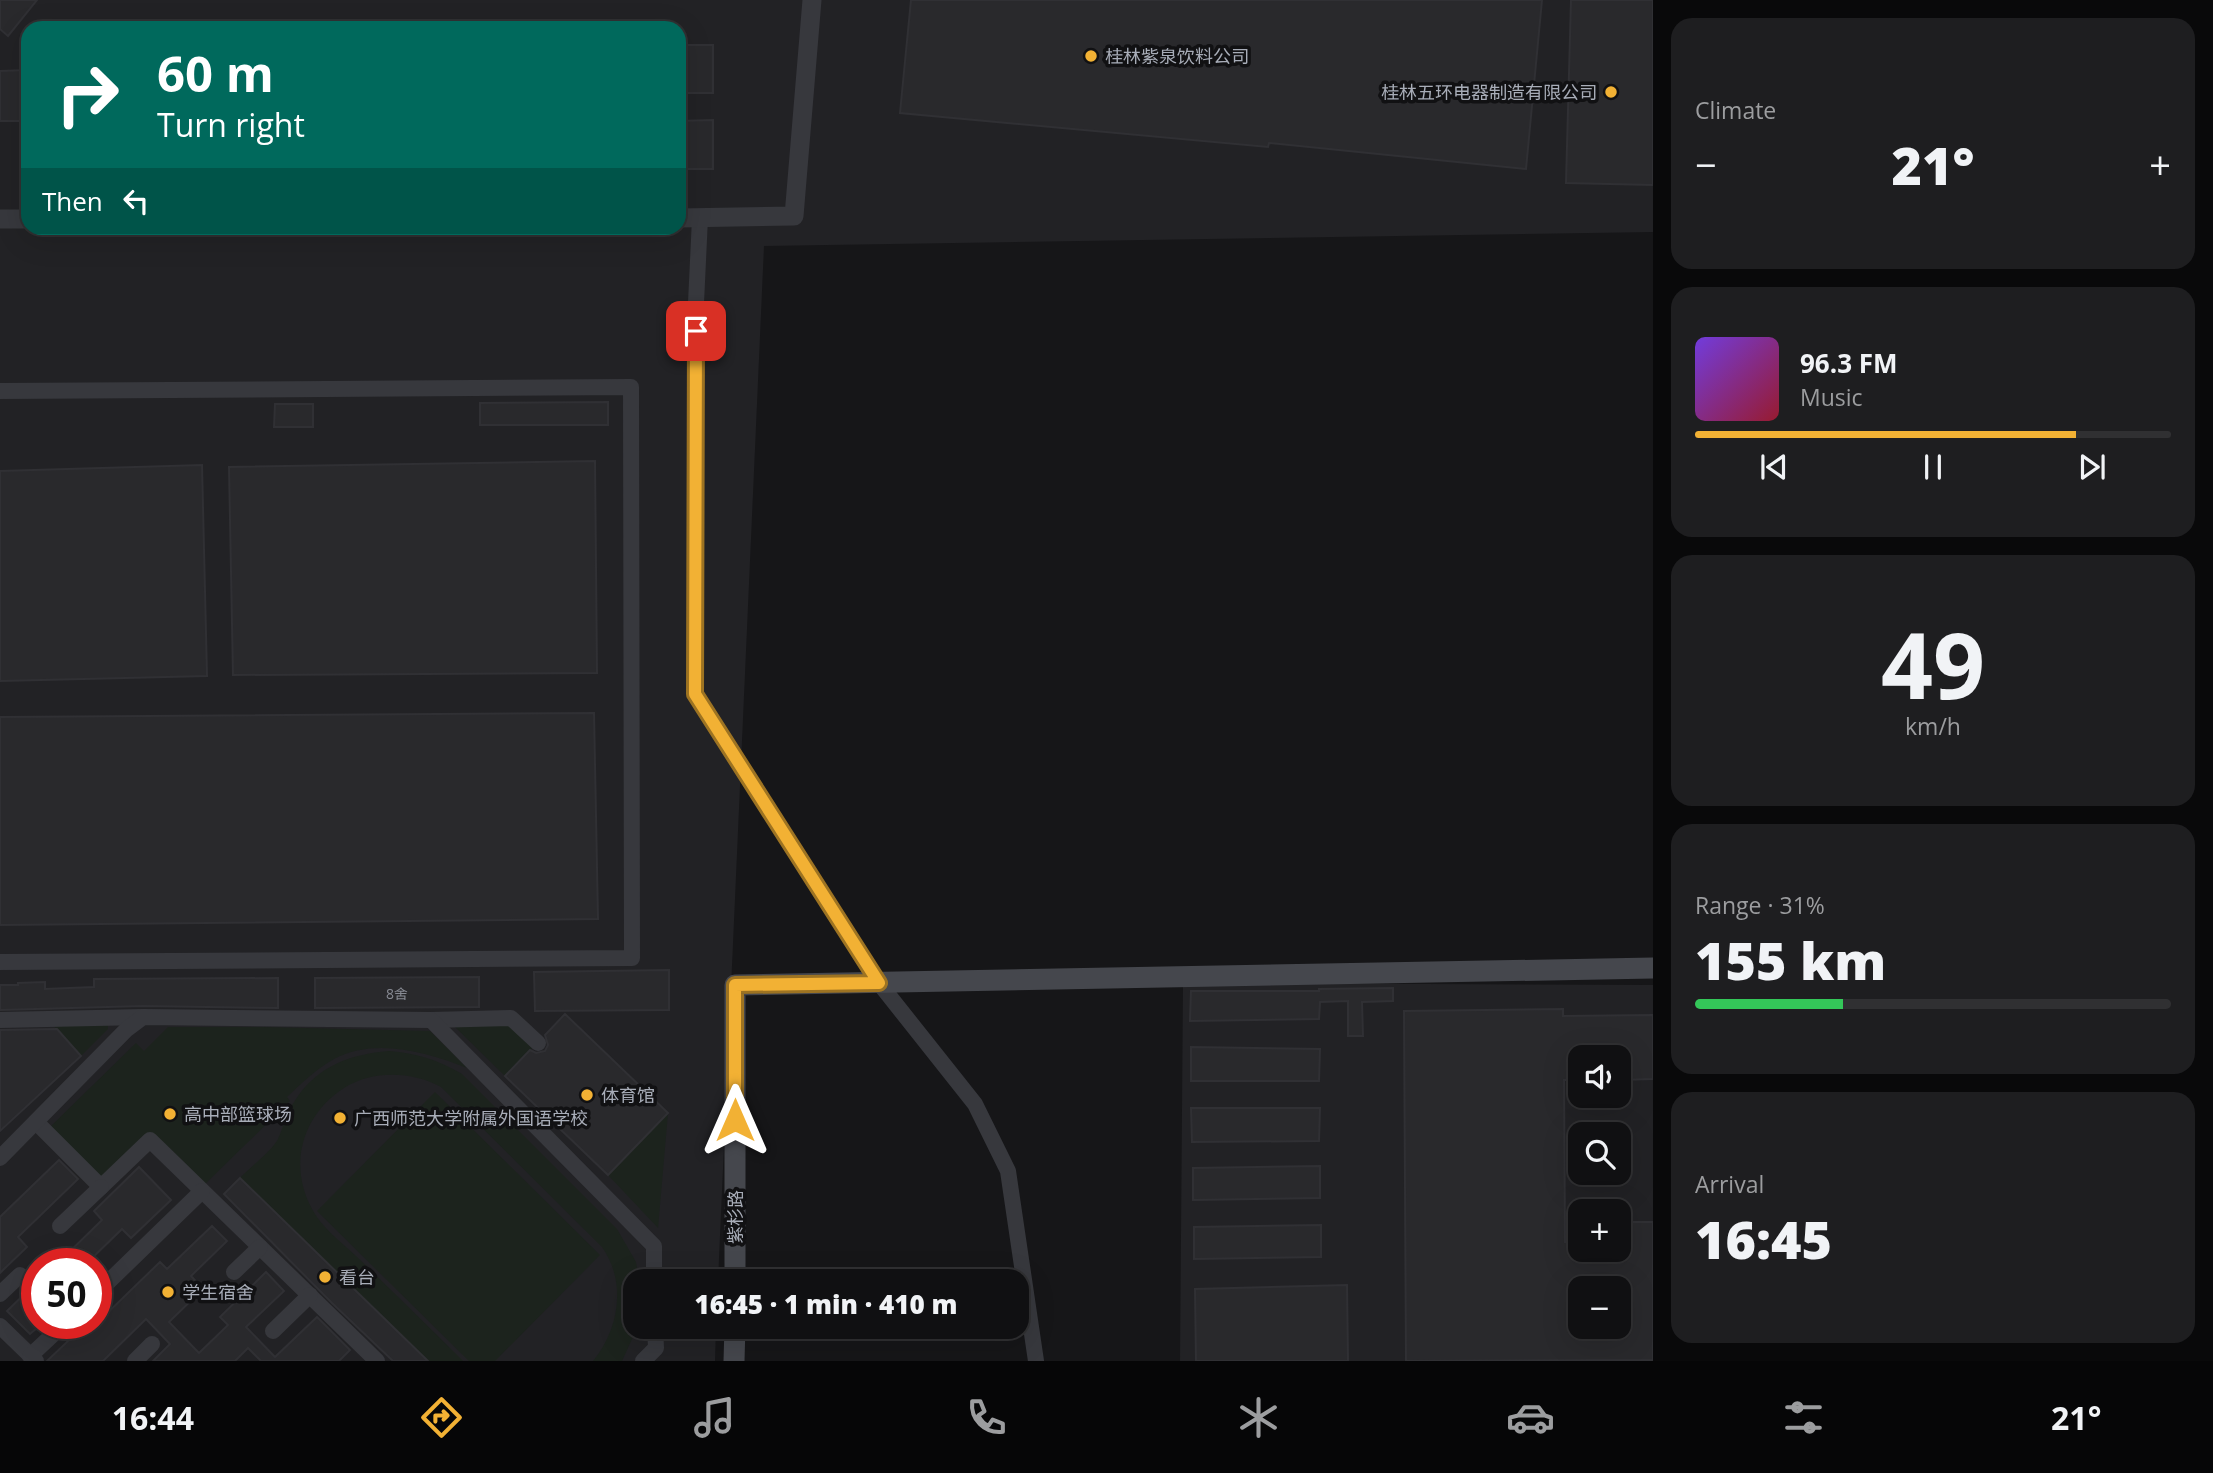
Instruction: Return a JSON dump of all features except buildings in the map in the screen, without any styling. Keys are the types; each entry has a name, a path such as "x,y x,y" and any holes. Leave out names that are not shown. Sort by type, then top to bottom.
{"main road":[{"path":"879,983 1653,968"},
{"name":"紫杉路","path":"735,1269 735,985 879,983"},
{"path":"734,1339 734,1361"}],"street":[{"path":"686,218 794,216 812,0"},
{"path":"700,218 696,303 695,694 879,983 975,1104 1007,1171 1036,1361"},
{"path":"0,219 21,219"},
{"path":"0,391 631,387 632,944 632,958 0,962"},
{"path":"0,1020 143,1017 431,1020 511,1018 538,1042"},
{"path":"0,1158 127,1029 143,1017"},
{"path":"431,1020 654,1246 654,1269"},
{"path":"36,1122 101,1187"},
{"path":"60,1226 150,1140 310,1295 369,1359"},
{"path":"112,1278 202,1191"},
{"path":"234,1272 260,1247"},
{"path":"0,1294 20,1275"},
{"path":"273,1331 310,1295"},
{"path":"0,1326 33,1358 50,1339"},
{"path":"643,1361 656,1348 656,1339"},
{"path":"135,1361 152,1344"}],"shaded area":[{"path":"0,0 1653,0 1653,232 764,246 719,1269 623,1269 623,1339 716,1339 715,1361 0,1361"},
{"path":"1183,983 1653,985 1653,1361 1180,1361"},
{"path":"51,1023 108,1024 108,1029 81,1056"},
{"path":"507,1023 532,1048 505,1076 453,1025"},
{"name":"高中部篮球场","path":"168,1027 430,1031 467,1068 401,1049 350,1052 327,1063 304,1081 287,1097 290,1101 203,1186 153,1134 100,1179 50,1127 136,1043 144,1051"},
{"path":"375,1053 408,1053 427,1058 462,1074 617,1229 636,1262 637,1269 623,1269 623,1339 632,1339 622,1361 593,1361 609,1335 617,1306 615,1275 602,1247 441,1087 418,1078 392,1075 367,1078 344,1088 318,1112 309,1127 303,1142 301,1175 312,1209 321,1222 463,1361 428,1361 240,1178 275,1144 293,1104 314,1078 336,1064"},
{"path":"435,1092 600,1255 495,1361 469,1361 317,1211"},
{"path":"668,1113 658,1228 608,1175"}],"place":[{"name":"桂林紫泉饮料公司","path":"1091,56"},
{"name":"桂林五环电器制造有限公司","path":"1611,92"},
{"name":"体育馆","path":"587,1095"},
{"name":"高中部篮球场","path":"170,1114"},
{"name":"广西师范大学附属外国语学校","path":"340,1118"},
{"name":"看台","path":"325,1277"},
{"name":"学生宿舍","path":"168,1292"}],"route":[{"path":"696,331 695,694 879,983 735,985 735,1120"}]}
